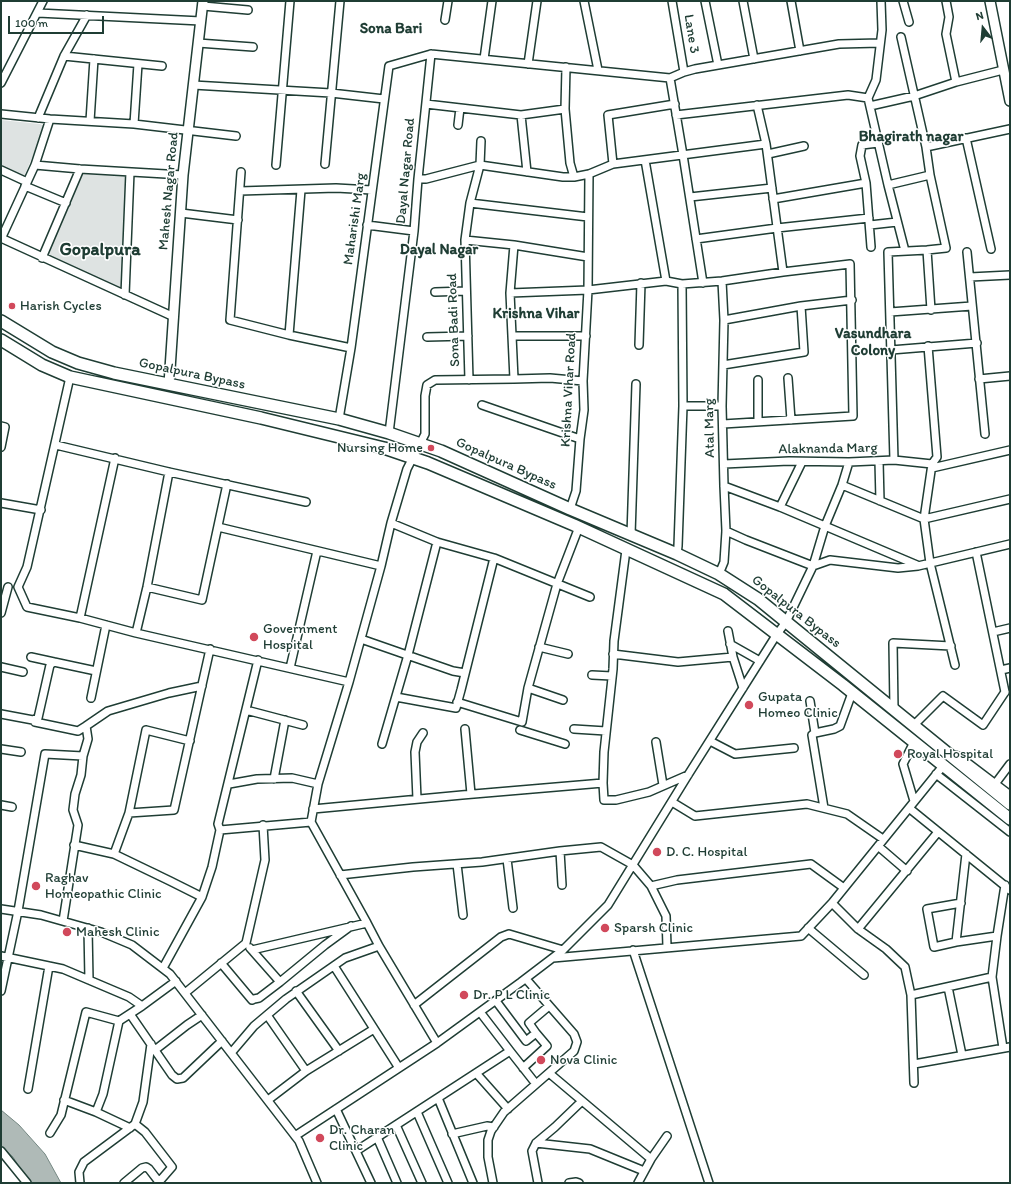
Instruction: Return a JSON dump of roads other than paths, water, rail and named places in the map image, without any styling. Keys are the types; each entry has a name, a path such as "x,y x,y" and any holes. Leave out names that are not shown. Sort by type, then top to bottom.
{"main road":[{"name":"Gopalpura Bypass","path":"1,321 52,352 78,363 114,373 339,420 389,433 419,443 441,451 570,509 677,554 719,574 758,599 894,709 912,726 1010,804"},
{"name":"Gopalpura Bypass","path":"1,340 42,365 70,377 261,418 384,448 428,463 579,527 724,594 914,742 940,770 954,774 1010,819"}],"street":[{"path":"1,83 43,1"},
{"path":"276,164 290,1"},
{"path":"325,164 340,1"},
{"path":"445,20 448,1"},
{"path":"484,59 492,1"},
{"path":"528,64 537,1"},
{"path":"584,1 598,70"},
{"name":"Lane 3","path":"672,1 684,72"},
{"path":"705,1 718,65"},
{"path":"743,1 754,59"},
{"path":"790,1 800,51"},
{"path":"881,1 882,30 876,80 868,98 905,251"},
{"path":"903,1 909,22"},
{"path":"946,1 950,17 946,34 956,82"},
{"path":"990,1 1010,100"},
{"path":"203,4 248,10"},
{"name":"Mahesh Nagar Road","path":"169,384 188,130 203,4"},
{"path":"38,13 201,21"},
{"path":"38,118 64,56 87,15"},
{"path":"894,460 888,252 946,248 930,175 926,147 901,37"},
{"path":"198,43 253,47"},
{"path":"431,54 670,78 684,72 718,65 839,44 880,43"},
{"name":"Maharishi Marg","path":"339,420 351,348 389,66 431,54"},
{"name":"Dayal Nagar Road","path":"389,433 414,231 431,54"},
{"path":"64,56 162,66"},
{"path":"90,121 94,59"},
{"path":"134,124 138,64"},
{"path":"566,67 565,109 570,163 574,177"},
{"path":"870,106 914,96 956,82 1003,70"},
{"path":"670,78 703,283"},
{"path":"193,85 331,93 384,99"},
{"path":"676,115 848,95 868,98"},
{"path":"426,104 521,115 565,109"},
{"path":"613,164 608,115 675,104"},
{"path":"757,105 768,154 783,272"},
{"path":"458,125 460,108"},
{"path":"1,114 50,119 134,124 236,136"},
{"path":"521,115 527,172"},
{"path":"50,119 34,165 1,239 174,317"},
{"path":"926,147 1010,129"},
{"path":"966,138 991,249"},
{"name":"Sona Badi Road","path":"469,380 465,240 470,203 480,165 481,141"},
{"path":"871,247 866,183 860,156 862,146 878,143"},
{"path":"418,179 426,179 480,165 563,177 574,177 589,174 613,164 766,144"},
{"path":"768,154 804,146"},
{"path":"645,160 666,280"},
{"path":"34,165 184,175"},
{"path":"42,258 80,169"},
{"path":"1,170 66,203"},
{"path":"125,295 130,172"},
{"path":"241,172 230,320 289,336 351,348"},
{"name":"Krishna Vihar Road","path":"570,509 576,491 584,410 583,381 588,290 589,174"},
{"path":"888,185 930,175"},
{"path":"774,199 866,183"},
{"path":"240,191 336,188 372,190"},
{"path":"690,197 772,188"},
{"path":"289,336 301,190"},
{"path":"470,203 588,217"},
{"path":"181,213 238,220"},
{"path":"696,239 777,228 870,222 897,222"},
{"path":"367,225 414,231"},
{"path":"465,240 514,245 588,257"},
{"path":"514,245 510,293 514,379"},
{"path":"927,250 931,310"},
{"path":"968,252 985,434"},
{"path":"510,293 588,290 666,280 682,284 703,283 850,264 852,300 853,416 723,424"},
{"path":"970,277 1010,275"},
{"name":"Atal Marg","path":"719,574 724,562 726,531 722,406 724,320 722,281"},
{"path":"639,345 641,283"},
{"path":"677,554 683,406 682,284"},
{"path":"435,292 466,291"},
{"path":"724,320 801,306 852,300"},
{"path":"723,365 804,352 801,306"},
{"path":"890,312 972,306"},
{"path":"427,337 468,336"},
{"path":"512,336 586,336"},
{"path":"891,350 977,343"},
{"path":"928,346 937,457 932,466 924,520 930,563 955,664"},
{"path":"979,379 1010,376"},
{"path":"70,377 56,445 27,567 18,587 27,608 80,618 136,633 349,682"},
{"path":"437,1043 379,946 311,822 318,784 349,682 381,566 391,523 407,470 419,443 425,434 425,396 427,384 435,380 550,378 583,381"},
{"path":"788,378 791,420"},
{"path":"758,380 758,422"},
{"path":"631,535 636,384"},
{"path":"482,405 580,439"},
{"path":"683,406 722,406"},
{"path":"1,426 5,427 1,447"},
{"path":"56,445 169,472 306,502"},
{"name":"Alaknanda Marg","path":"724,464 894,460 932,466 1010,450"},
{"path":"80,618 115,458"},
{"path":"879,461 880,501"},
{"path":"780,507 802,462"},
{"path":"295,1136 437,1043 526,979 563,950 608,905 688,775 786,622 813,566 824,526 842,485 849,462"},
{"path":"136,633 147,587 169,472"},
{"path":"147,587 202,600 227,484"},
{"path":"842,485 924,520 1010,499"},
{"path":"724,486 780,507 918,566"},
{"path":"1,503 41,510"},
{"path":"391,523 437,542 494,558 590,597"},
{"path":"218,527 381,566"},
{"path":"565,744 519,733 538,647 557,584 579,527"},
{"path":"726,531 813,566 830,560 898,568 918,566 1010,544"},
{"path":"382,744 408,655 437,542"},
{"path":"626,550 614,640 602,783 604,800 616,800 649,792 688,775"},
{"path":"290,668 317,551"},
{"path":"912,726 943,696 984,725 1008,693 1001,670 976,552"},
{"path":"396,696 456,708 494,558"},
{"path":"1,612 5,586 18,587"},
{"path":"91,698 106,625"},
{"path":"993,632 1010,628"},
{"path":"728,631 733,657 743,688"},
{"path":"361,639 453,671 465,673"},
{"path":"894,709 893,643 951,646"},
{"path":"730,644 760,661"},
{"path":"538,647 568,654"},
{"path":"129,812 174,810 210,649"},
{"path":"614,654 678,662 733,657"},
{"path":"31,657 96,671"},
{"path":"163,968 202,897 212,867 220,830 218,824 258,660"},
{"path":"1,714 33,720 38,718 50,665 54,662"},
{"path":"1,667 23,672"},
{"path":"1001,670 1010,668"},
{"path":"592,675 612,676"},
{"path":"35,722 78,730 108,711 169,693 202,686"},
{"path":"528,688 563,700"},
{"path":"815,733 834,730 840,726 852,693"},
{"path":"810,701 815,733 812,735 812,740 824,808"},
{"path":"458,702 522,722"},
{"path":"246,710 303,725"},
{"path":"274,778 285,720"},
{"path":"63,921 78,826 73,810 75,794 81,775 83,756 88,739 86,726"},
{"path":"465,729 471,794"},
{"path":"574,729 606,731"},
{"path":"114,854 129,812 146,730 190,740"},
{"path":"417,799 415,752 417,742 423,733"},
{"path":"710,741 735,754 794,748"},
{"path":"656,742 663,785"},
{"path":"914,742 903,764 914,801"},
{"path":"1,749 21,752"},
{"path":"944,750 960,757 1010,795"},
{"path":"1,991 5,957 18,911 45,754 83,756"},
{"path":"995,784 1010,764"},
{"path":"553,958 801,936 832,903 940,770 1010,832"},
{"path":"228,784 257,778 292,778 318,784"},
{"path":"313,809 602,783"},
{"path":"672,802 695,816 807,804 847,814 883,839"},
{"path":"1,805 12,807"},
{"path":"909,808 1007,887 997,936 992,978 1007,1047 914,1064"},
{"path":"220,830 311,822"},
{"path":"185,993 246,943 264,860 264,825"},
{"path":"858,929 938,832"},
{"path":"74,845 114,854 202,897"},
{"path":"878,846 906,871"},
{"path":"340,875 457,864 560,851 601,848 633,865 651,886 666,916 667,947"},
{"path":"560,851 562,885"},
{"path":"956,942 966,854"},
{"path":"507,858 513,908"},
{"path":"457,864 463,915"},
{"path":"651,886 677,880 811,864 844,888"},
{"path":"832,903 858,929 886,949 905,967 911,995 914,1083"},
{"path":"961,903 928,909 934,947 997,936"},
{"path":"1,909 41,915 101,932 132,945 170,974 299,1141 317,1183"},
{"path":"252,950 351,926 368,925"},
{"path":"221,963 252,1000 259,998 351,926"},
{"path":"88,928 89,980"},
{"path":"808,928 864,975"},
{"path":"414,1005 501,937 509,934 563,950"},
{"path":"246,943 280,982"},
{"path":"231,1053 254,1026 296,991 345,958 379,946"},
{"path":"633,950 709,1183"},
{"path":"5,957 63,969 129,997 142,1006"},
{"path":"28,1089 49,966"},
{"path":"334,966 399,1068"},
{"path":"911,995 992,978"},
{"path":"493,1183 488,1157 488,1145 491,1131 508,1109 574,1051 577,1042 574,1034 526,979"},
{"path":"96,1112 103,1094 119,1021 176,981"},
{"path":"948,987 962,1055"},
{"path":"296,991 339,1051"},
{"path":"496,1001 526,1041 536,1033"},
{"path":"523,1068 547,1046 529,1023 550,1006"},
{"path":"50,1133 61,1115 86,1012 119,1021"},
{"path":"480,1012 536,1084"},
{"path":"130,1014 172,1075 177,1079 181,1079 222,1041"},
{"path":"80,1183 79,1172 84,1162 133,1126 143,1102 153,1047 202,1015"},
{"path":"267,1015 306,1071"},
{"path":"268,1100 306,1071 374,1029"},
{"path":"356,1151 510,1052"},
{"path":"476,1073 508,1109"},
{"path":"549,1073 651,1159"},
{"path":"438,1098 473,1183"},
{"path":"64,1100 145,1132 172,1167 159,1182 146,1167 142,1168 124,1183"},
{"path":"538,1183 532,1151 536,1143 582,1101"},
{"path":"336,1109 370,1183"},
{"path":"417,1112 448,1183"},
{"path":"396,1125 422,1183"},
{"path":"452,1134 487,1126 494,1127"},
{"path":"638,1183 651,1159 667,1136"},
{"path":"377,1138 396,1183"},
{"path":"536,1143 590,1149 644,1171"},
{"path":"1,1151 27,1183"},
{"path":"569,1183 579,1183"}],"place":[{"name":"Harish Cycles","path":"12,306"},
{"name":"Nursing Home","path":"431,448"},
{"name":"Government Hospital","path":"254,637"},
{"name":"Gupata Homeo Clinic","path":"749,705"},
{"name":"Royal Hospital","path":"898,754"},
{"name":"D. C. Hospital","path":"657,852"},
{"name":"Raghav Homeopathic Clinic","path":"36,886"},
{"name":"Sparsh Clinic","path":"605,928"},
{"name":"Mahesh Clinic","path":"67,932"},
{"name":"Dr. P L Clinic","path":"464,995"},
{"name":"Nova Clinic","path":"541,1060"},
{"name":"Dr. Charan Clinic","path":"320,1138"}],"district":[{"name":"Sona Bari","path":"391,29"},
{"name":"Bhagirath nagar","path":"911,137"},
{"name":"Gopalpura","path":"100,250"},
{"name":"Dayal Nagar","path":"439,250"},
{"name":"Krishna Vihar","path":"536,314"},
{"name":"Vasundhara Colony","path":"873,342"}]}
